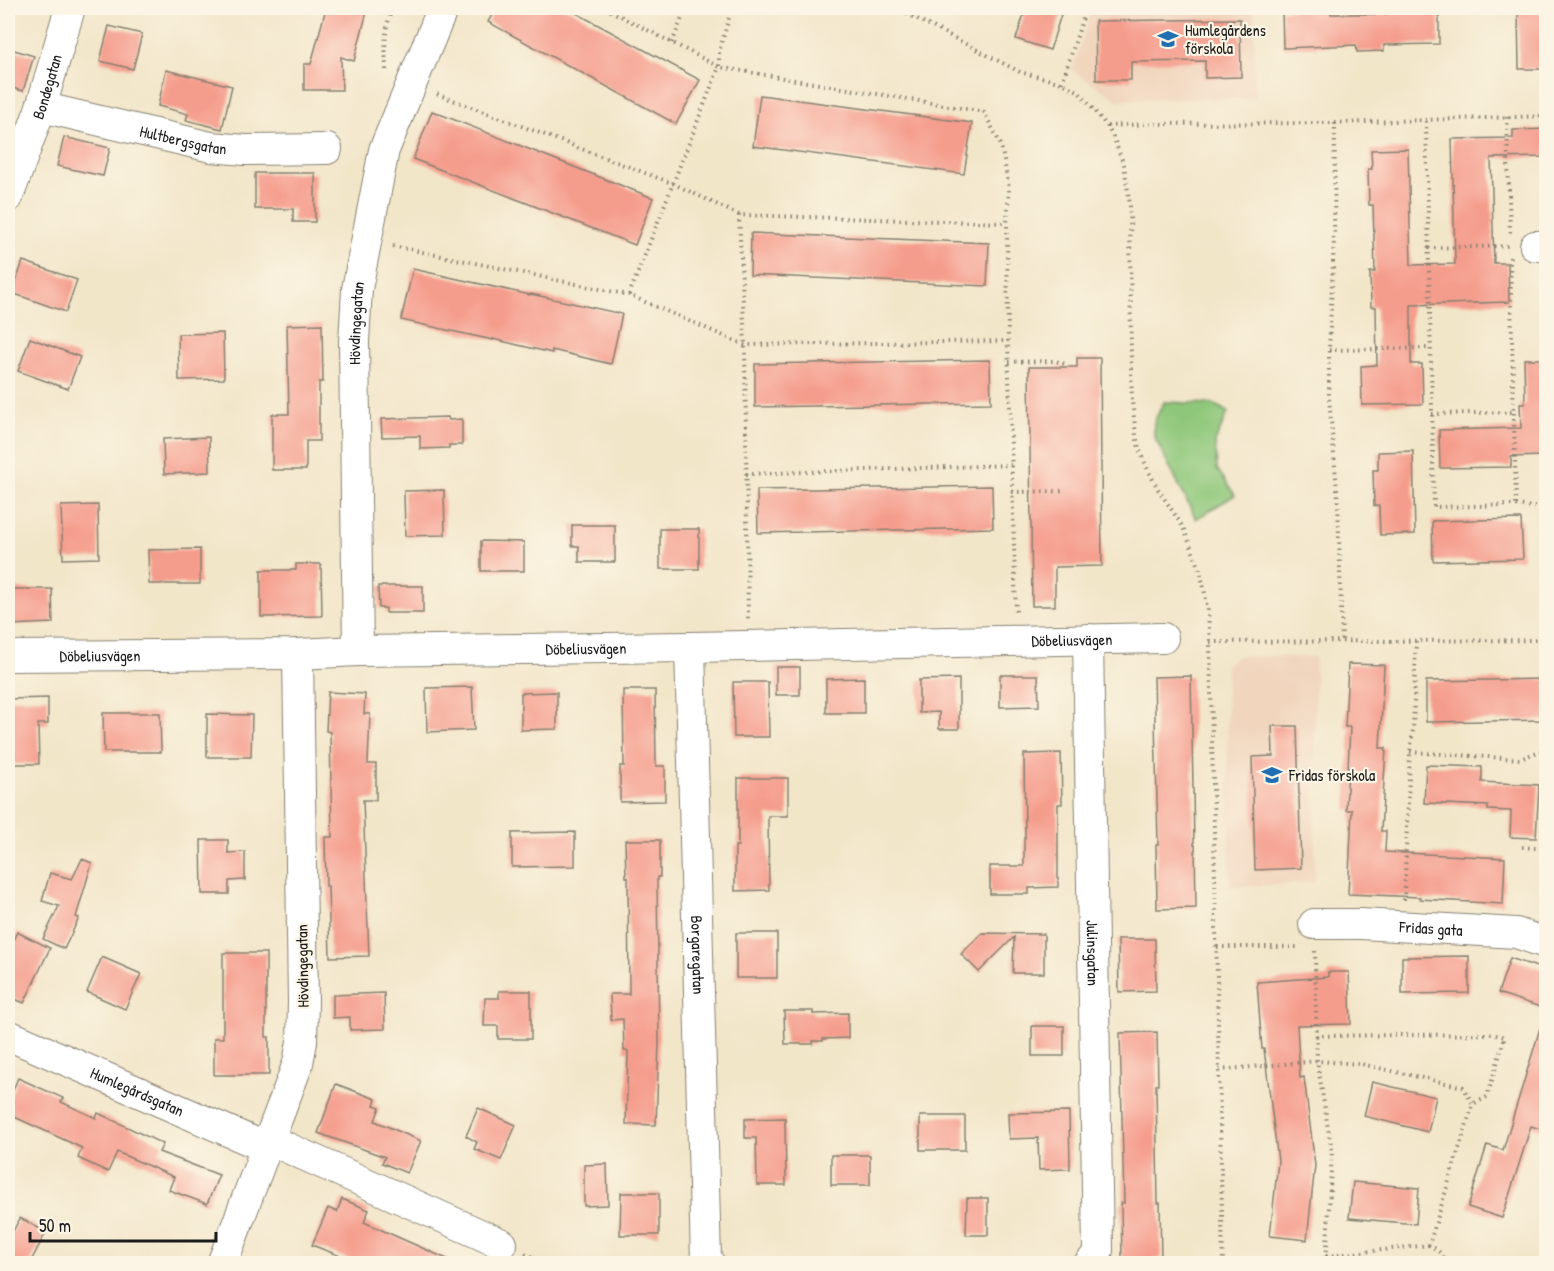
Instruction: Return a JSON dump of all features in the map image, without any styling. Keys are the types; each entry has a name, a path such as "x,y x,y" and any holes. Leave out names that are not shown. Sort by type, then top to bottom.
{"street":[{"name":"Bondegatan","path":"8,197 41,107 70,8"},
{"name":"Hövdingegatan","path":"358,651 354,342 357,289 384,150 443,8"},
{"name":"Hultbergsgatan","path":"41,107 211,147 245,150 327,149"},
{"name":"Döbeliusvägen","path":"8,656 298,654 358,651 1163,638"},
{"name":"Julinsgatan","path":"1088,639 1098,1250 1097,1255 1089,1263"},
{"name":"Borgaregatan","path":"690,647 708,1262"},
{"name":"Hövdingegatan","path":"222,1263 269,1144 298,1063 302,1042 298,654"},
{"name":"Fridas gata","path":"1311,940 1404,927 1516,933 1546,943"},
{"name":"Humlegårdsgatan","path":"8,1035 502,1244"}],"path":[{"path":"605,8 719,67 984,112 1001,145 1009,188 1008,341 1017,640"},
{"path":"672,43 686,8"},
{"path":"629,295 719,67 719,52 732,8"},
{"path":"896,8 1020,72 1062,82 1078,91 1107,126 1124,165 1130,205 1131,368 1136,435 1148,470 1183,528 1199,567 1208,612 1223,1263 1326,1263 1332,1152 1317,1061 1311,940 1217,947"},
{"path":"1062,82 1086,8"},
{"path":"411,84 674,184 739,215 1007,223"},
{"path":"1107,126 1426,121 1546,116"},
{"path":"1507,117 1525,243 1514,412 1516,505"},
{"path":"1426,121 1434,507 1516,505 1535,507"},
{"path":"1335,123 1329,398 1338,500 1342,641"},
{"path":"739,215 745,345 748,645"},
{"path":"366,241 629,295 745,345 1008,341"},
{"path":"1428,248 1525,243"},
{"path":"1329,350 1431,348"},
{"path":"1009,362 1056,361 1065,364"},
{"path":"1432,414 1514,412"},
{"path":"746,474 1011,465"},
{"path":"1012,492 1066,491"},
{"path":"1210,642 1546,640"},
{"path":"1404,927 1416,641"},
{"path":"1410,752 1520,759 1546,751"},
{"path":"1522,847 1546,849"},
{"path":"1316,1036 1492,1034 1505,1037 1487,1097 1473,1104 1429,1245"},
{"path":"1220,1070 1317,1061 1361,1064 1463,1087 1473,1104"},
{"path":"1326,1256 1429,1245 1441,1253 1443,1263"}],"shaded area":[{"name":"Humlegårdens förskola","path":"1092,8 1254,8 1255,98 1118,100 1072,70"},
{"name":"Fridas förskola","path":"1237,656 1315,657 1315,883 1230,887 1226,666"}],"green space":[{"path":"1164,402 1213,404 1228,412 1215,442 1217,469 1235,495 1196,519 1154,436 1154,422"}],"building":[{"path":"326,8 368,8 354,61 341,57 342,90 304,90 304,64 311,64"},
{"path":"496,8 567,8 700,80 676,124 488,22"},
{"path":"1026,8 1063,8 1050,50 1016,39"},
{"path":"1386,8 1439,8 1439,44 1384,45 1384,51 1357,52 1356,45 1283,48 1282,10 1331,9 1331,14 1386,14"},
{"path":"1518,12 1546,12 1546,69 1519,69"},
{"path":"1240,19 1241,77 1205,78 1205,61 1131,62 1131,80 1096,80 1095,21"},
{"path":"109,26 142,34 133,69 100,61"},
{"path":"8,48 34,56 23,91 8,87"},
{"path":"166,70 232,86 222,129 186,120 188,114 158,106"},
{"path":"760,95 972,123 964,174 753,146"},
{"path":"432,111 653,198 635,245 413,159"},
{"path":"1546,129 1546,157 1491,158 1494,263 1508,263 1509,302 1411,305 1411,364 1422,364 1423,404 1362,405 1361,366 1377,365 1376,307 1371,307 1370,272 1375,272 1373,205 1369,205 1368,169 1372,169 1371,150 1408,149 1411,265 1455,264 1452,139 1513,138 1513,130"},
{"path":"64,137 110,148 103,176 57,166"},
{"path":"255,173 315,173 315,222 293,222 293,209 255,209"},
{"path":"751,233 989,243 987,286 750,275"},
{"path":"23,261 77,280 66,312 12,293"},
{"path":"413,269 622,314 611,364 401,320"},
{"path":"322,324 323,382 319,382 319,441 306,441 306,470 272,470 272,414 289,414 287,325"},
{"path":"223,333 224,379 179,380 178,334"},
{"path":"30,338 80,357 68,389 18,371"},
{"path":"1077,358 1100,358 1102,566 1055,567 1055,606 1032,606 1029,367 1077,367"},
{"path":"1524,359 1546,359 1546,456 1511,457 1511,467 1440,468 1439,430 1521,428 1520,404 1525,404"},
{"path":"990,360 991,403 755,407 755,364"},
{"path":"448,417 449,420 462,419 462,445 420,449 420,436 382,437 381,419"},
{"path":"209,437 210,472 164,474 163,439"},
{"path":"1413,451 1415,534 1380,535 1379,506 1374,506 1373,470 1378,470 1378,452"},
{"path":"992,486 993,528 758,533 757,490"},
{"path":"444,490 445,535 405,536 404,491"},
{"path":"98,505 99,558 63,559 61,506"},
{"path":"1521,519 1523,559 1433,561 1432,521"},
{"path":"572,525 615,525 615,562 579,562 579,546 572,546"},
{"path":"660,529 699,529 699,569 660,569"},
{"path":"481,541 524,542 524,571 481,571"},
{"path":"200,549 200,584 149,584 148,550"},
{"path":"296,564 321,564 322,616 261,617 261,570 296,570"},
{"path":"378,586 423,586 423,613 386,613 386,608 379,608"},
{"path":"8,589 52,589 53,623 8,625"},
{"path":"1348,664 1384,665 1380,748 1386,748 1381,831 1386,831 1385,852 1505,858 1503,904 1348,894 1352,810 1346,810 1350,727 1345,727"},
{"path":"776,667 800,667 800,695 776,695"},
{"path":"1000,675 1038,675 1039,706 1000,707"},
{"path":"1191,676 1196,908 1157,909 1156,845 1158,845 1154,677"},
{"path":"864,678 864,713 826,713 826,679"},
{"path":"959,679 959,729 939,729 939,712 919,713 919,680"},
{"path":"1546,679 1546,720 1426,722 1426,681"},
{"path":"733,682 768,682 769,737 734,737"},
{"path":"472,687 474,730 427,732 426,688"},
{"path":"623,690 655,690 656,766 665,766 665,801 620,802 620,766 624,766"},
{"path":"328,692 365,694 364,714 370,714 368,764 376,764 376,800 363,800 369,956 330,957 325,837 332,837 330,732 326,731"},
{"path":"557,692 557,729 521,730 521,693"},
{"path":"48,698 48,724 38,724 39,764 8,764 8,699"},
{"path":"103,713 160,713 161,752 104,752"},
{"path":"207,714 252,715 251,757 207,757"},
{"path":"1272,726 1297,726 1301,868 1255,870 1252,757 1273,756"},
{"path":"1061,753 1062,804 1058,804 1058,887 1029,888 1029,894 990,894 990,866 1024,866 1024,754"},
{"path":"1426,765 1482,767 1482,782 1539,785 1536,838 1510,837 1511,811 1488,810 1488,806 1424,803"},
{"path":"738,778 788,778 788,816 768,816 769,890 735,891 735,846 738,846"},
{"path":"575,832 575,866 512,867 512,833"},
{"path":"201,840 228,840 228,853 245,852 245,880 229,881 229,894 202,894"},
{"path":"625,840 660,840 660,877 657,877 659,1043 656,1125 626,1124 628,1051 624,1051 623,1019 611,1020 610,994 629,994 628,877 626,877"},
{"path":"82,859 92,863 76,917 79,918 64,949 43,939 59,906 42,901 50,873 72,879"},
{"path":"17,932 50,948 24,1003 8,996 8,951"},
{"path":"736,933 777,933 777,978 736,978"},
{"path":"982,933 1044,934 1044,973 1013,973 1014,937 979,972 961,954"},
{"path":"1118,939 1155,939 1156,991 1119,992"},
{"path":"223,953 266,953 266,1037 269,1037 269,1075 214,1075 214,1038 223,1038"},
{"path":"1469,956 1469,993 1402,994 1402,957"},
{"path":"102,957 141,974 125,1009 87,992"},
{"path":"1510,958 1546,970 1546,1009 1498,993"},
{"path":"1328,972 1349,972 1351,1024 1297,1025 1300,1078 1304,1077 1315,1165 1307,1240 1270,1236 1278,1161 1264,1049 1262,1049 1257,982 1328,977"},
{"path":"499,991 531,991 531,1039 498,1039 498,1026 484,1026 485,998 499,998"},
{"path":"384,993 385,1029 350,1030 350,1017 333,1018 333,995"},
{"path":"784,1011 813,1011 813,1014 848,1013 848,1038 823,1039 823,1041 813,1041 813,1044 785,1044"},
{"path":"1542,1022 1546,1023 1546,1131 1531,1126 1502,1218 1468,1207 1487,1145 1503,1150"},
{"path":"1032,1026 1064,1026 1064,1056 1032,1056"},
{"path":"1157,1032 1158,1203 1160,1203 1161,1259 1122,1260 1121,1203 1124,1203 1120,1033"},
{"path":"18,1078 63,1098 61,1102 96,1118 98,1113 163,1144 159,1152 219,1175 207,1204 169,1190 174,1177 117,1152 108,1172 78,1158 82,1148 8,1114 8,1102"},
{"path":"1372,1082 1436,1097 1428,1132 1364,1116"},
{"path":"336,1084 376,1099 374,1105 380,1107 375,1121 421,1141 407,1173 382,1163 385,1157 318,1133"},
{"path":"478,1108 516,1125 501,1160 474,1149 477,1142 466,1136"},
{"path":"1069,1112 1070,1169 1039,1170 1038,1138 1009,1139 1008,1113"},
{"path":"920,1116 965,1116 965,1150 920,1150"},
{"path":"785,1118 786,1185 757,1185 756,1138 745,1138 745,1119"},
{"path":"831,1155 870,1155 870,1185 831,1185"},
{"path":"607,1164 608,1205 584,1206 584,1165"},
{"path":"1353,1182 1419,1188 1416,1224 1349,1218"},
{"path":"621,1193 659,1193 659,1235 620,1235"},
{"path":"967,1198 988,1198 988,1235 966,1235"},
{"path":"342,1199 369,1210 364,1222 456,1263 358,1263 312,1245 328,1208 337,1212"},
{"path":"20,1218 46,1232 30,1263 8,1263 8,1241"}],"place":[{"name":"Humlegårdens förskola","path":"1168,39"},
{"name":"Fridas förskola","path":"1272,775"}]}
